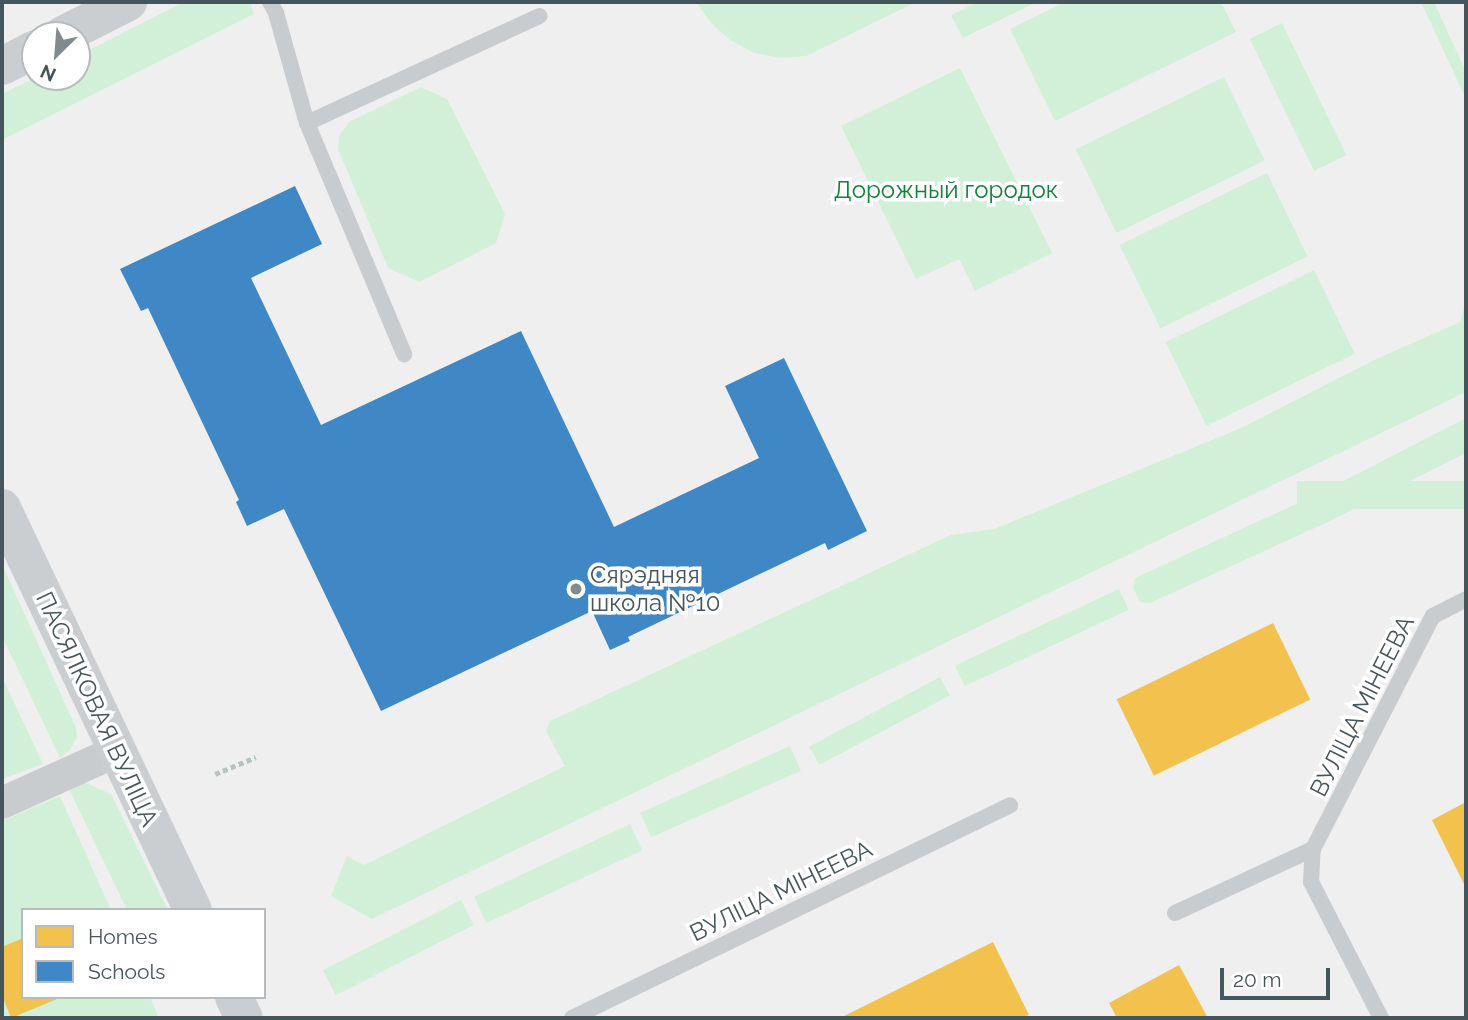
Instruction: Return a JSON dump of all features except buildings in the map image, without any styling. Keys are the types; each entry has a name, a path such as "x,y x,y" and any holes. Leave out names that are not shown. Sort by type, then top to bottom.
{"street":[{"path":"91,21 128,2"},
{"path":"2,66 21,56"},
{"name":"ПАСЯЛКОВАЯ ВУЛІЦА","path":"2,508 191,908"},
{"path":"2,803 117,751"},
{"path":"235,999 244,1018"}],"lane":[{"path":"270,2 276,13 307,123 404,354"},
{"path":"307,123 540,16"},
{"name":"ВУЛІЦА МІНЕЕВА","path":"1381,1018 1311,882 1313,849 1433,616 1466,599"},
{"name":"ВУЛІЦА МІНЕЕВА","path":"572,1018 1010,804"},
{"path":"1175,913 1313,849"}],"path":[{"path":"215,774 256,757"}],"green space":[{"path":"184,2 250,2 254,14 2,140 2,94 21,84 21,91 91,91 91,49"},
{"path":"696,2 916,2 806,56 780,58 754,53 730,40 711,23"},
{"path":"978,2 1037,2 963,38 951,15"},
{"path":"1065,2 1221,2 1236,32 1055,121 1010,29"},
{"path":"1421,2 1434,2 1466,72 1466,99"},
{"path":"1282,23 1346,155 1314,171 1250,39"},
{"name":"Дорожный городок","path":"960,68 1052,253 975,291 959,259 916,279 841,126"},
{"path":"1224,77 1265,161 1116,233 1076,149"},
{"path":"421,87 447,99 505,214 496,243 419,282 388,268 338,149 339,136 349,122"},
{"path":"1267,173 1308,257 1160,328 1120,245"},
{"path":"1314,270 1355,354 1206,426 1166,342"},
{"path":"1466,300 1466,392 372,919 331,896 347,856 364,865 565,766 546,731 550,721 951,535 994,529 1239,429 1374,360 1460,322"},
{"path":"1466,418 1466,453 1330,521 1150,603 1140,602 1133,588 1135,578 1320,493"},
{"path":"1297,481 1466,481 1466,509 1297,509"},
{"path":"2,564 76,728 77,737 70,750 60,758 2,636"},
{"path":"1119,589 1129,610 965,686 955,665"},
{"path":"2,677 43,764 2,779"},
{"path":"940,677 950,696 819,765 809,746"},
{"path":"790,746 801,771 651,837 640,813"},
{"path":"84,782 111,794 167,908 126,908 69,789"},
{"path":"60,796 110,908 21,908 21,999 151,999 159,1018 2,1018 2,821"},
{"path":"630,824 642,850 486,923 474,897"},
{"path":"461,900 474,925 336,995 323,970"}],"place":[{"name":"Сярэдняя школа №10","path":"576,589"}]}
